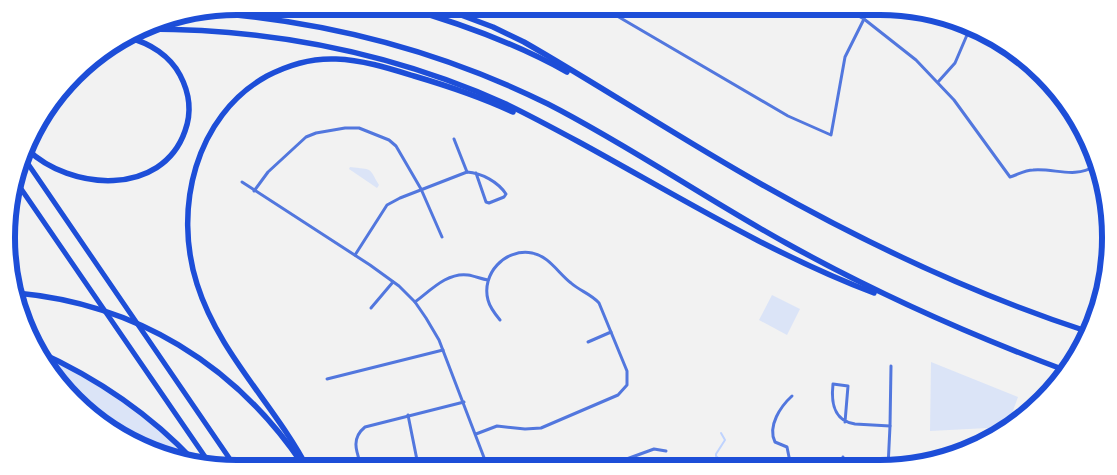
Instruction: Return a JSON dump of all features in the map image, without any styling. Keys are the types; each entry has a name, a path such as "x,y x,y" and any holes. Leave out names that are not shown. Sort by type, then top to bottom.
{"highway":[{"path":"234,15 267,18 335,30 401,46 477,72 539,100 582,123 785,242 913,308"},
{"path":"428,15 489,36 564,70 611,96"},
{"path":"461,15 493,27 524,42 760,184 852,233 984,293 1082,329"},
{"path":"161,29 230,32 300,41 362,54 471,89 507,105 581,143 779,251 825,273 1059,369"},
{"path":"32,153 61,171 73,176 98,181 139,176 170,158 183,138 186,127 189,114 187,92 178,71 170,61 148,45 135,40"},
{"path":"302,460 292,441 213,323 202,298 193,268 188,219 194,174 209,134 227,108 260,80 289,66 335,59 352,60 393,70 469,94 581,143"},
{"path":"23,294 50,297 105,311 146,327 180,345 218,371 256,406 300,460"},
{"path":"50,357 114,392 161,428 186,454"}],"main road":[{"path":"28,164 230,460"},
{"path":"21,188 206,458"}],"street":[{"path":"615,15 783,114 831,135 845,57 864,19"},
{"path":"856,15 864,19 916,60 938,82 971,122 1010,177 1031,170 1072,173 1091,169"},
{"path":"938,82 954,63 968,33"},
{"path":"254,191 268,172 302,139 316,133 349,127 359,128 391,141 396,146 421,190 442,237"},
{"path":"454,140 467,172"},
{"path":"355,255 387,205 400,198 467,172 476,173 484,176 499,186 506,194 504,198 489,203 486,202 476,173"},
{"path":"242,182 355,255 393,282 415,302 431,325 443,350 485,460"},
{"path":"476,434 498,426 525,429 541,428 622,392 627,385 627,370 602,307 596,299 571,284 553,264 537,254 525,252 507,257 496,266 488,280 487,293 489,303 500,320"},
{"path":"415,302 440,283 451,278 468,275 488,280"},
{"path":"372,308 393,282"},
{"path":"588,342 611,332"},
{"path":"328,379 443,350"},
{"path":"888,460 891,366"},
{"path":"845,422 848,386 833,384 833,407 836,414 845,422 890,426"},
{"path":"790,460 787,447 774,442 772,434 777,416 784,404 792,396"},
{"path":"360,460 355,445 357,436 365,427 464,402"},
{"path":"408,415 417,460"},
{"path":"624,460 654,449 666,451"}],"shaded area":[{"path":"350,167 369,170 379,185 377,188 349,169"},
{"path":"772,295 800,309 787,335 759,320"},
{"path":"50,358 61,362 135,407 186,454 152,443 114,423 80,395"},
{"path":"931,362 1018,397 1011,417 995,428 930,431"}],"waterway":[{"path":"720,460 716,454 725,440 721,433"}]}
